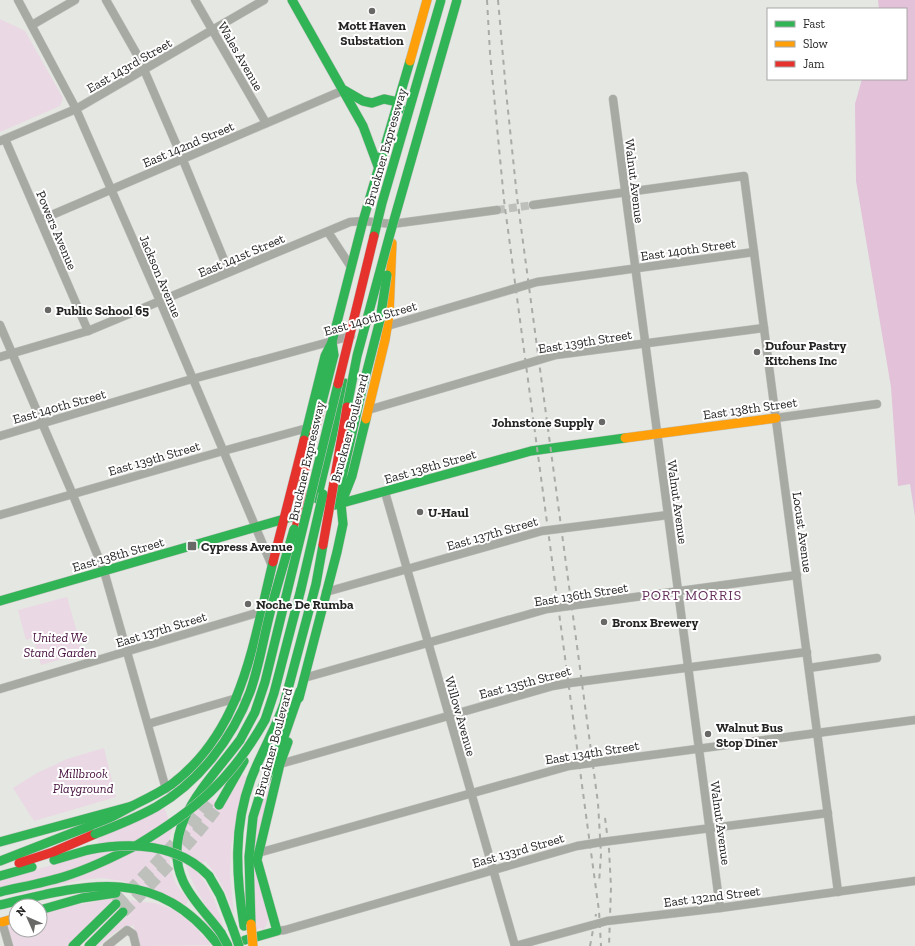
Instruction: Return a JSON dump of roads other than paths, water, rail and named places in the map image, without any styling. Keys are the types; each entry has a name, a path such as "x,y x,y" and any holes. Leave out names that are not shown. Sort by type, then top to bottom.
{"main road":[{"path":"292,0 366,131 379,169"},
{"name":"Bruckner Boulevard","path":"166,789 188,771 212,744 227,721 245,675 284,518 334,355 332,342 363,221 427,0"},
{"path":"442,0 446,12 444,37"},
{"name":"Bruckner Boulevard","path":"218,805 243,763 266,709 299,582 314,511 357,334 382,222 439,24 442,0"},
{"name":"Bruckner Expressway","path":"228,946 216,935 188,890 182,877 177,855 178,835 186,811 190,804 240,740 258,704 269,667 382,203 442,0"},
{"name":"Bruckner Boulevard","path":"277,930 259,869 258,853 280,764 297,711 300,691 337,552 343,524 341,504 352,476 387,326 392,224 396,200 454,0"},
{"path":"0,892 57,878 87,868 152,837 185,815 212,793 235,767 248,749 265,720 274,693 316,528 345,396 457,0"},
{"path":"344,90 363,101 372,102 384,99 398,102 410,127"},
{"path":"299,582 341,504 338,495 382,310 387,277 390,234"},
{"path":"253,946 239,895 236,870 240,824 249,785 278,722 284,704 316,584 325,540 345,414 357,356"},
{"name":"East 138th Street","path":"0,601 256,528 284,518 341,504 531,451 776,418"},
{"name":"Bruckner Boulevard","path":"211,799 238,754 261,701 291,575 300,499 312,427"},
{"path":"0,870 52,852 147,812 172,797 204,768 218,750 231,732 243,710 250,691 276,587 326,431"},
{"path":"250,946 248,925 249,860 253,818 262,785 285,733 300,691"},
{"path":"0,862 108,819 166,789"},
{"path":"0,842 132,806"},
{"path":"0,876 88,850 117,845 135,844 170,852 190,860 209,876 220,895 240,946"},
{"path":"0,905 66,889 100,885 133,889 160,897 173,903 216,935 219,946"},
{"path":"48,908 76,899 105,894 125,893 160,897"},
{"path":"73,946 116,904"},
{"path":"89,946 123,912"},
{"name":"East 133rd Street","path":"223,946 277,930"}],"street":[{"name":"Jackson Avenue","path":"18,0 76,109 160,301 272,566"},
{"path":"32,25 76,0"},
{"path":"106,0 144,70 229,272"},
{"name":"Wales Avenue","path":"195,0 266,123"},
{"name":"East 143rd Street","path":"2,140 76,109 264,0"},
{"name":"East 142nd Street","path":"40,220 344,90"},
{"name":"Walnut Avenue","path":"613,99 634,268 720,908"},
{"name":"Powers Avenue","path":"2,140 40,220 88,331"},
{"name":"Locust Avenue","path":"625,192 744,176 838,892"},
{"path":"533,205 625,192"},
{"name":"East 141st Street","path":"0,357 88,331 350,222 363,221 392,224 497,210"},
{"path":"328,232 351,267"},
{"name":"East 140th Street","path":"0,436 192,379 332,342 537,282 754,252"},
{"path":"0,325 104,571 166,789"},
{"name":"East 139th Street","path":"368,410 556,355 764,328"},
{"name":"East 138th Street","path":"776,418 877,404"},
{"name":"East 139th Street","path":"0,515 312,427"},
{"name":"Willow Avenue","path":"385,492 515,946"},
{"name":"East 137th Street","path":"326,592 542,531 668,515"},
{"name":"East 136th Street","path":"304,678 547,609 797,575"},
{"name":"East 137th Street","path":"0,689 260,612"},
{"name":"East 135th Street","path":"280,764 563,684 807,652"},
{"path":"809,668 877,658"},
{"path":"148,724 237,698"},
{"name":"East 134th Street","path":"258,853 569,766 915,720"},
{"name":"East 133rd Street","path":"277,930 285,930 588,844 828,813"},
{"name":"East 132nd Street","path":"515,946 607,921 720,908 915,881"},
{"path":"1,922 9,946"},
{"path":"107,946 127,930 133,934 136,946"},
{"path":"256,937 259,946"}],"tunnel":[{"path":"497,210 533,205"},
{"path":"116,904 189,827 211,799"},
{"path":"123,912 173,860 219,805"}],"railway":[{"path":"487,0 490,53 504,200 599,911 601,946"},
{"path":"498,0 517,197 598,803 601,854 599,883"},
{"path":"605,818 609,849 611,887 609,946"},
{"path":"590,946 596,914"}],"place":[{"name":"Mott Haven Substation","path":"372,11"},
{"name":"Public School 65","path":"48,310"},
{"name":"Dufour Pastry Kitchens Inc","path":"757,352"},
{"name":"Johnstone Supply","path":"602,422"},
{"name":"U-Haul","path":"420,512"},
{"name":"Cypress Avenue","path":"192,546"},
{"name":"Noche De Rumba","path":"248,604"},
{"name":"Bronx Brewery","path":"604,622"},
{"name":"Walnut Bus Stop Diner","path":"708,734"}],"district":[{"name":"PORT MORRIS","path":"692,595"}],"park label":[{"name":"United We Stand Garden","path":"60,644"},
{"name":"Millbrook Playground","path":"83,780"}]}
